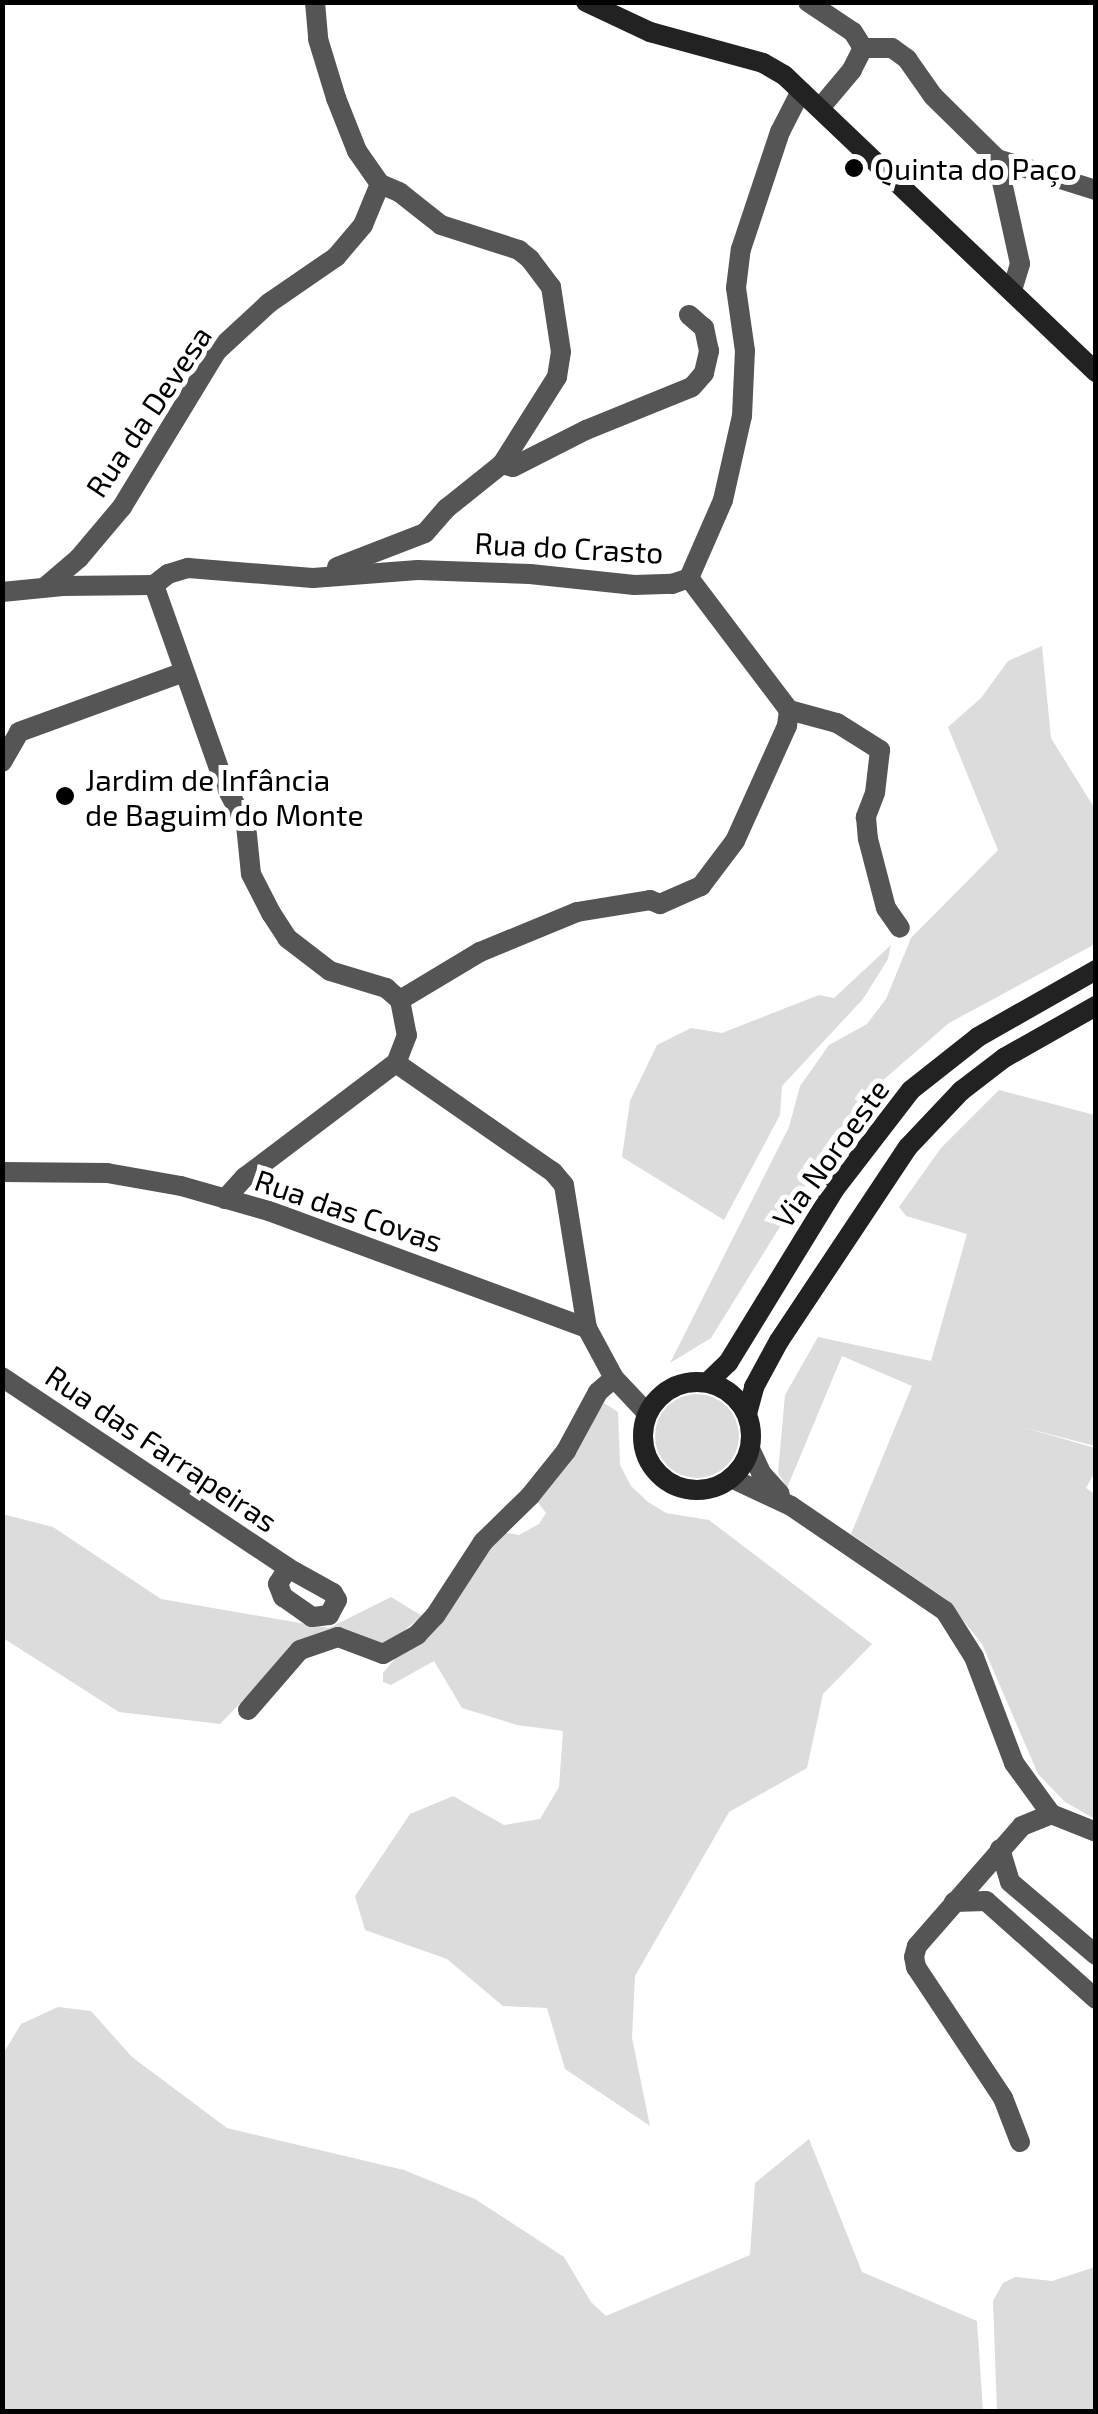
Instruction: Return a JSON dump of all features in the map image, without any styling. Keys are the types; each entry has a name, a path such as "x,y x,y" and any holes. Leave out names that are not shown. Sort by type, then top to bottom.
{"main road":[{"path":"586,2 650,32 763,63 801,90 1096,372"},
{"name":"Via Noroeste","path":"708,1382 728,1363 834,1190 904,1098 978,1037 1096,970"},
{"name":"Via Noroeste","path":"747,1414 754,1386 779,1341 863,1209 917,1137 960,1091 1004,1058 1096,1006"},
{"path":"708,1382 724,1388 747,1414 750,1449 731,1478 699,1490 665,1480 644,1450 652,1406 672,1387 708,1382"}],"street":[{"path":"313,578 324,570 359,561 425,534 447,508 502,464 557,377 561,352 550,287 519,250 441,225 399,192 380,184 357,151 336,98 318,39 316,2"},
{"path":"808,2 853,32 863,48"},
{"path":"863,48 892,48 906,59 933,96 997,159 1096,190"},
{"path":"820,108 852,70 863,48"},
{"name":"Rua do Crasto","path":"2,592 46,587 154,586 168,574 188,568 313,578 418,570 530,574 634,586 672,584 689,578 724,500 742,416 745,351 737,320 736,288 742,249 780,132 801,90"},
{"path":"997,159 1020,264 1012,291"},
{"name":"Rua da Devesa","path":"46,587 79,558 122,507 217,351 268,304 336,256 364,225 380,184"},
{"path":"502,464 512,467 586,430 676,396 704,374 709,351 704,328 689,315"},
{"path":"689,578 788,710 837,724 880,750 875,793 866,817 868,839 886,908 900,928"},
{"path":"154,586 225,786 246,826 251,874 287,938 330,971 386,988 400,1000 407,1035 396,1063 246,1177 225,1198"},
{"path":"2,762 20,732 184,672"},
{"path":"400,1000 480,952 578,912 650,900 660,904 701,886 735,842 787,726 788,710"},
{"path":"396,1063 553,1172 564,1185 587,1328 614,1378 652,1406"},
{"name":"Rua das Covas","path":"2,1172 120,1174 225,1198 587,1328"},
{"name":"Rua das Farrapeiras","path":"2,1377 288,1568"},
{"path":"248,1710 300,1650 338,1637 384,1654 417,1634 435,1616 483,1542 566,1452 598,1392 614,1378"},
{"path":"750,1449 761,1473 792,1506"},
{"path":"731,1478 792,1506 945,1612 974,1657 1014,1763 1051,1814 1096,1832"},
{"path":"1020,2142 1003,2098 916,1967 917,1946 1022,1826 1051,1814"},
{"path":"1000,1849 1010,1882 1096,1954"},
{"path":"954,1902 986,1902 1096,1999"}],"shaded area":[{"path":"1042,646 1051,738 1095,809 1095,944 949,1023 882,1081 837,1135 711,1338 670,1363 789,1127 800,1086 829,1045 867,1024 886,999 911,938 998,850 948,727 981,698 1008,661"},
{"path":"891,945 888,959 863,999 782,1086 780,1115 724,1220 622,1157 630,1101 657,1045 691,1028 722,1033 819,995 834,998"},
{"path":"999,1090 1095,1115 1095,1446 1022,1427 1095,1448 1095,1472 1086,1488 1096,1495 1095,1819 1065,1802 1038,1774 982,1644 947,1600 851,1534 912,1386 842,1356 787,1488 778,1472 785,1395 818,1337 931,1361 967,1234 906,1216 899,1207 941,1148"},
{"path":"697,1394 720,1401 732,1413 739,1436 732,1459 720,1471 697,1478 674,1471 662,1459 655,1436 662,1413 674,1401"},
{"path":"604,1403 618,1412 620,1465 631,1486 648,1502 666,1513 709,1520 872,1644 823,1694 807,1768 729,1812 635,1976 632,2038 650,2126 565,2069 547,2008 503,2006 447,1959 365,1930 355,1896 410,1814 453,1796 504,1825 540,1819 559,1787 563,1731 517,1725 462,1708 434,1661 391,1685 383,1682 383,1673 502,1532 519,1535 539,1524 546,1513 537,1501"},
{"path":"2,1514 53,1527 161,1599 329,1628 391,1597 422,1616 390,1642 375,1646 299,1642 220,1724 119,1712 3,1638"},
{"path":"58,2007 91,2011 132,2057 227,2128 404,2170 475,2199 564,2257 591,2302 606,2316 750,2255 755,2183 809,2139 862,2272 977,2321 983,2411 3,2411 3,2054 21,2024"},
{"path":"1095,2267 1095,2411 997,2411 993,2301 1003,2283 1015,2277 1052,2281"}],"place":[{"name":"Quinta do Paço","path":"854,168"},
{"name":"Jardim de Infância de Baguim do Monte","path":"65,796"}]}
